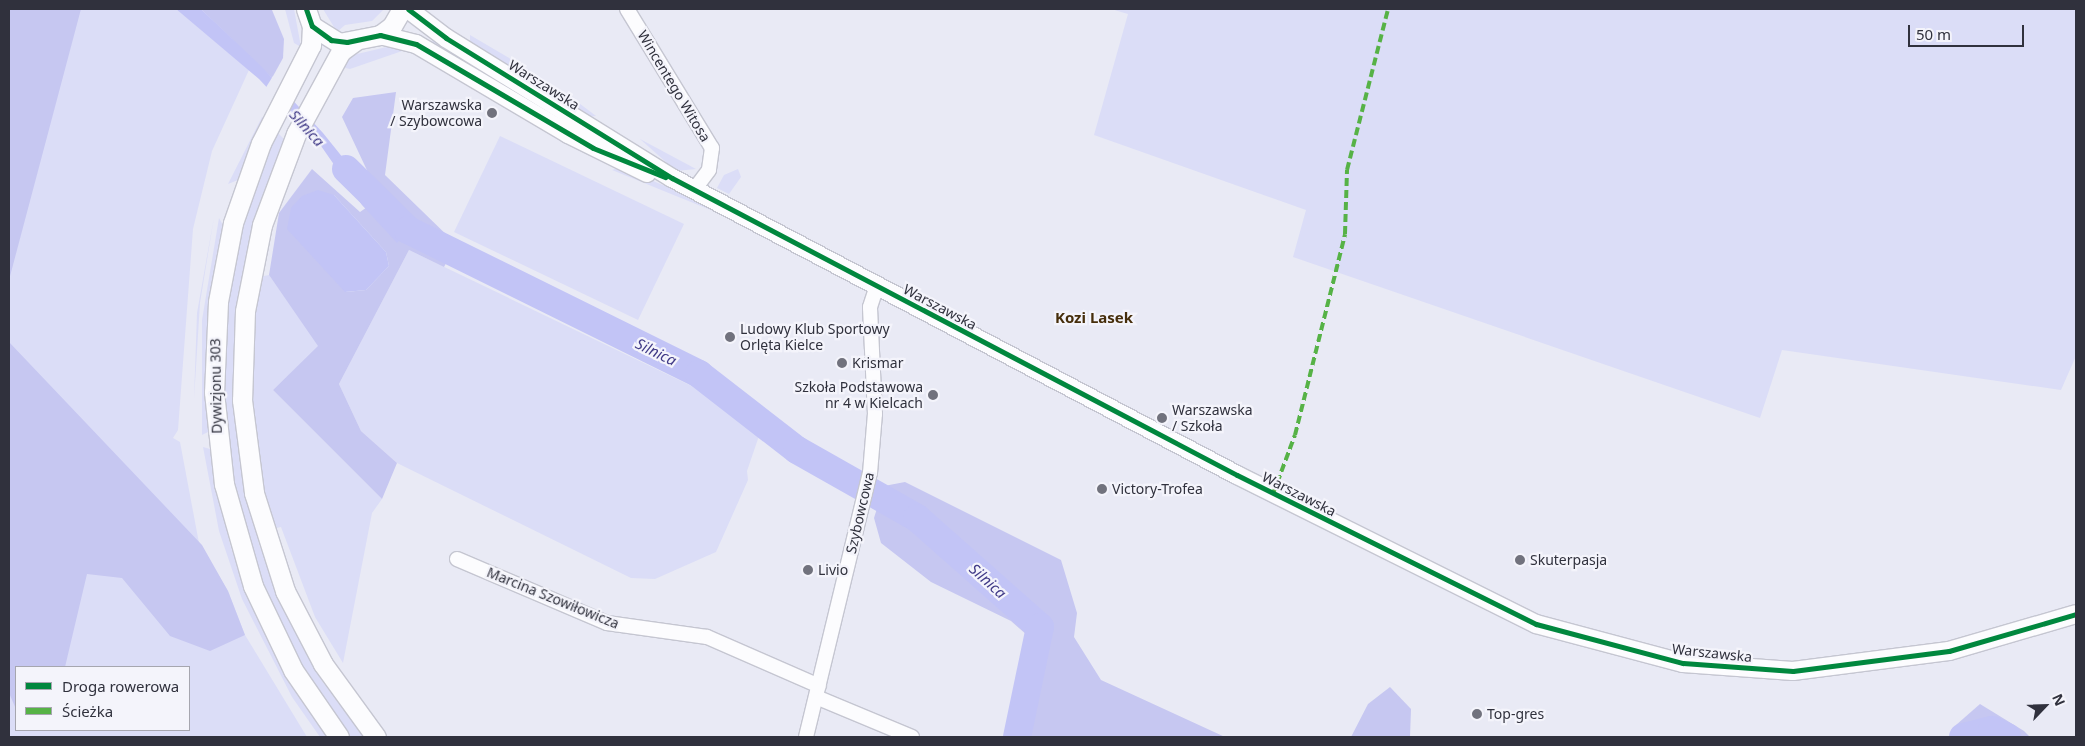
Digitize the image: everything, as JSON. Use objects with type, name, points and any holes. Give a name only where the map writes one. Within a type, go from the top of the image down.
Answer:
[{"type":"main road","points":[[309,17],[331,40],[355,41],[380,35],[392,26],[402,9]]},
{"type":"main road","name":"Dywizjonu 303","points":[[309,17],[310,45],[275,112],[244,189],[222,268],[214,356],[217,439],[230,513],[253,586],[294,670],[340,737]]},
{"type":"main road","name":"Dywizjonu 303","points":[[355,41],[341,50],[296,134],[262,225],[246,301],[242,400],[248,462],[261,522],[296,617],[336,686],[376,737]]},
{"type":"street","name":"Warszawska","points":[[408,9],[446,38],[694,190],[1477,597],[1581,639],[1683,663],[1793,671],[1949,651],[2076,614]]},
{"type":"street","name":"Wincentego Witosa","points":[[627,9],[712,148],[709,170],[694,190]]},
{"type":"street","name":"Warszawska","points":[[380,35],[416,44],[593,148],[648,173],[672,178]]},
{"type":"street","name":"Szybowcowa","points":[[806,737],[870,473],[875,414],[870,307],[877,286]]},
{"type":"street","name":"Marcina Szowiłowicza","points":[[457,559],[608,623],[707,637],[912,737]]},
{"type":"shaded area","points":[[9,9],[176,9],[249,70],[212,151],[193,229],[178,430],[173,438],[180,442],[199,543],[228,591],[245,635],[307,737],[9,737]]},
{"type":"shaded area","points":[[9,9],[81,9],[9,280]]},
{"type":"shaded area","points":[[201,9],[272,10],[284,39],[283,58],[272,78]]},
{"type":"shaded area","points":[[285,9],[294,9],[301,47],[294,43]]},
{"type":"shaded area","points":[[323,9],[384,9],[372,21],[345,25],[337,32]]},
{"type":"shaded area","points":[[1111,9],[2076,9],[2076,356],[2061,390],[1782,350],[1760,418],[1293,257],[1306,210],[1094,135],[1128,14]]},
{"type":"shaded area","points":[[470,35],[531,71],[525,75],[470,42]]},
{"type":"shaded area","points":[[433,40],[571,124],[575,129],[431,45]]},
{"type":"shaded area","points":[[395,45],[405,50],[350,69],[341,67],[353,55]]},
{"type":"shaded area","points":[[537,75],[596,116],[585,117],[535,81]]},
{"type":"shaded area","points":[[396,92],[385,175],[456,244],[444,267],[409,250],[339,384],[361,431],[397,463],[382,499],[273,390],[318,346],[269,275],[279,213],[312,169],[360,212],[380,198],[342,117],[353,98]],"holes":[[[334,195],[386,252],[389,266],[366,290],[346,292]]]},
{"type":"shaded area","points":[[262,117],[264,118],[238,180],[228,184]]},
{"type":"shaded area","points":[[276,131],[285,140],[250,236],[235,326],[233,384],[240,465],[259,544],[283,608],[322,681],[364,737],[350,737],[299,664],[258,575],[234,492],[222,381],[225,315],[240,230]]},
{"type":"shaded area","points":[[500,136],[684,224],[638,320],[454,232]]},
{"type":"shaded area","points":[[640,139],[696,169],[676,171]]},
{"type":"shaded area","points":[[620,167],[684,194],[718,213],[612,170]]},
{"type":"shaded area","points":[[738,169],[741,177],[729,194],[717,188],[724,175]]},
{"type":"shaded area","points":[[214,217],[200,303],[194,399],[197,313]]},
{"type":"shaded area","points":[[219,218],[224,227],[207,323],[208,432],[202,435],[202,320]]},
{"type":"shaded area","points":[[409,250],[704,392],[759,436],[747,471],[748,480],[716,552],[655,579],[631,578],[397,463],[361,431],[339,384]]},
{"type":"shaded area","points":[[269,275],[319,346],[273,390],[382,499],[372,513],[343,663],[315,617],[281,527],[272,529],[262,496],[250,392],[251,334],[259,277]]},
{"type":"shaded area","points":[[9,342],[202,545],[228,591],[245,635],[210,651],[170,636],[122,578],[87,574],[65,666],[15,666],[15,707],[9,693]]},
{"type":"shaded area","points":[[203,447],[210,449],[231,548],[259,621],[292,686],[328,737],[320,737],[292,697],[242,599],[219,531]]},
{"type":"shaded area","points":[[905,482],[1061,560],[1077,613],[1074,637],[1101,680],[1225,737],[1007,737],[1027,649],[1027,635],[1011,621],[931,582],[881,543],[874,518],[884,486]]},
{"type":"shaded area","points":[[1390,687],[1411,709],[1410,737],[1351,737],[1368,704]]},
{"type":"shaded area","points":[[1980,704],[2024,731],[2030,737],[1952,737],[1956,725]]},
{"type":"water","points":[[176,9],[201,9],[262,67],[323,133],[405,235],[397,243],[362,205],[319,143],[259,79]]},
{"type":"water","points":[[318,190],[334,195],[386,252],[389,266],[366,290],[345,292],[287,229],[291,208],[302,196]]},
{"type":"pier","points":[[273,76],[294,99],[287,113],[265,89]]},
{"type":"waterway","name":"Silnica","points":[[346,169],[408,230],[699,374],[797,450],[917,518],[1040,627],[1017,737]]},
{"type":"waterway","name":"Silnica","points":[[1963,737],[1992,730],[2007,737]]},
{"type":"marked path","points":[[1273,494],[1295,435],[1345,234],[1347,170],[1388,9]]},
{"type":"cycle path","points":[[306,9],[312,26],[331,40],[347,42],[380,35],[416,44],[593,148],[665,177]]},
{"type":"cycle path","points":[[408,9],[446,38],[672,178],[1237,475],[1536,624],[1683,663],[1793,671],[1949,651],[2076,614]]},
{"type":"place","name":"Warszawska / Szybowcowa","points":[[492,113]]},
{"type":"place","name":"Ludowy Klub Sportowy Orlęta Kielce","points":[[730,337]]},
{"type":"place","name":"Krismar","points":[[842,363]]},
{"type":"place","name":"Szkoła Podstawowa nr 4 w Kielcach","points":[[933,395]]},
{"type":"place","name":"Warszawska / Szkoła","points":[[1162,418]]},
{"type":"place","name":"Victory-Trofea","points":[[1102,489]]},
{"type":"place","name":"Skuterpasja","points":[[1520,560]]},
{"type":"place","name":"Livio","points":[[808,570]]},
{"type":"place","name":"Top-gres","points":[[1477,714]]},
{"type":"district","name":"Kozi Lasek","points":[[1094,318]]}]
